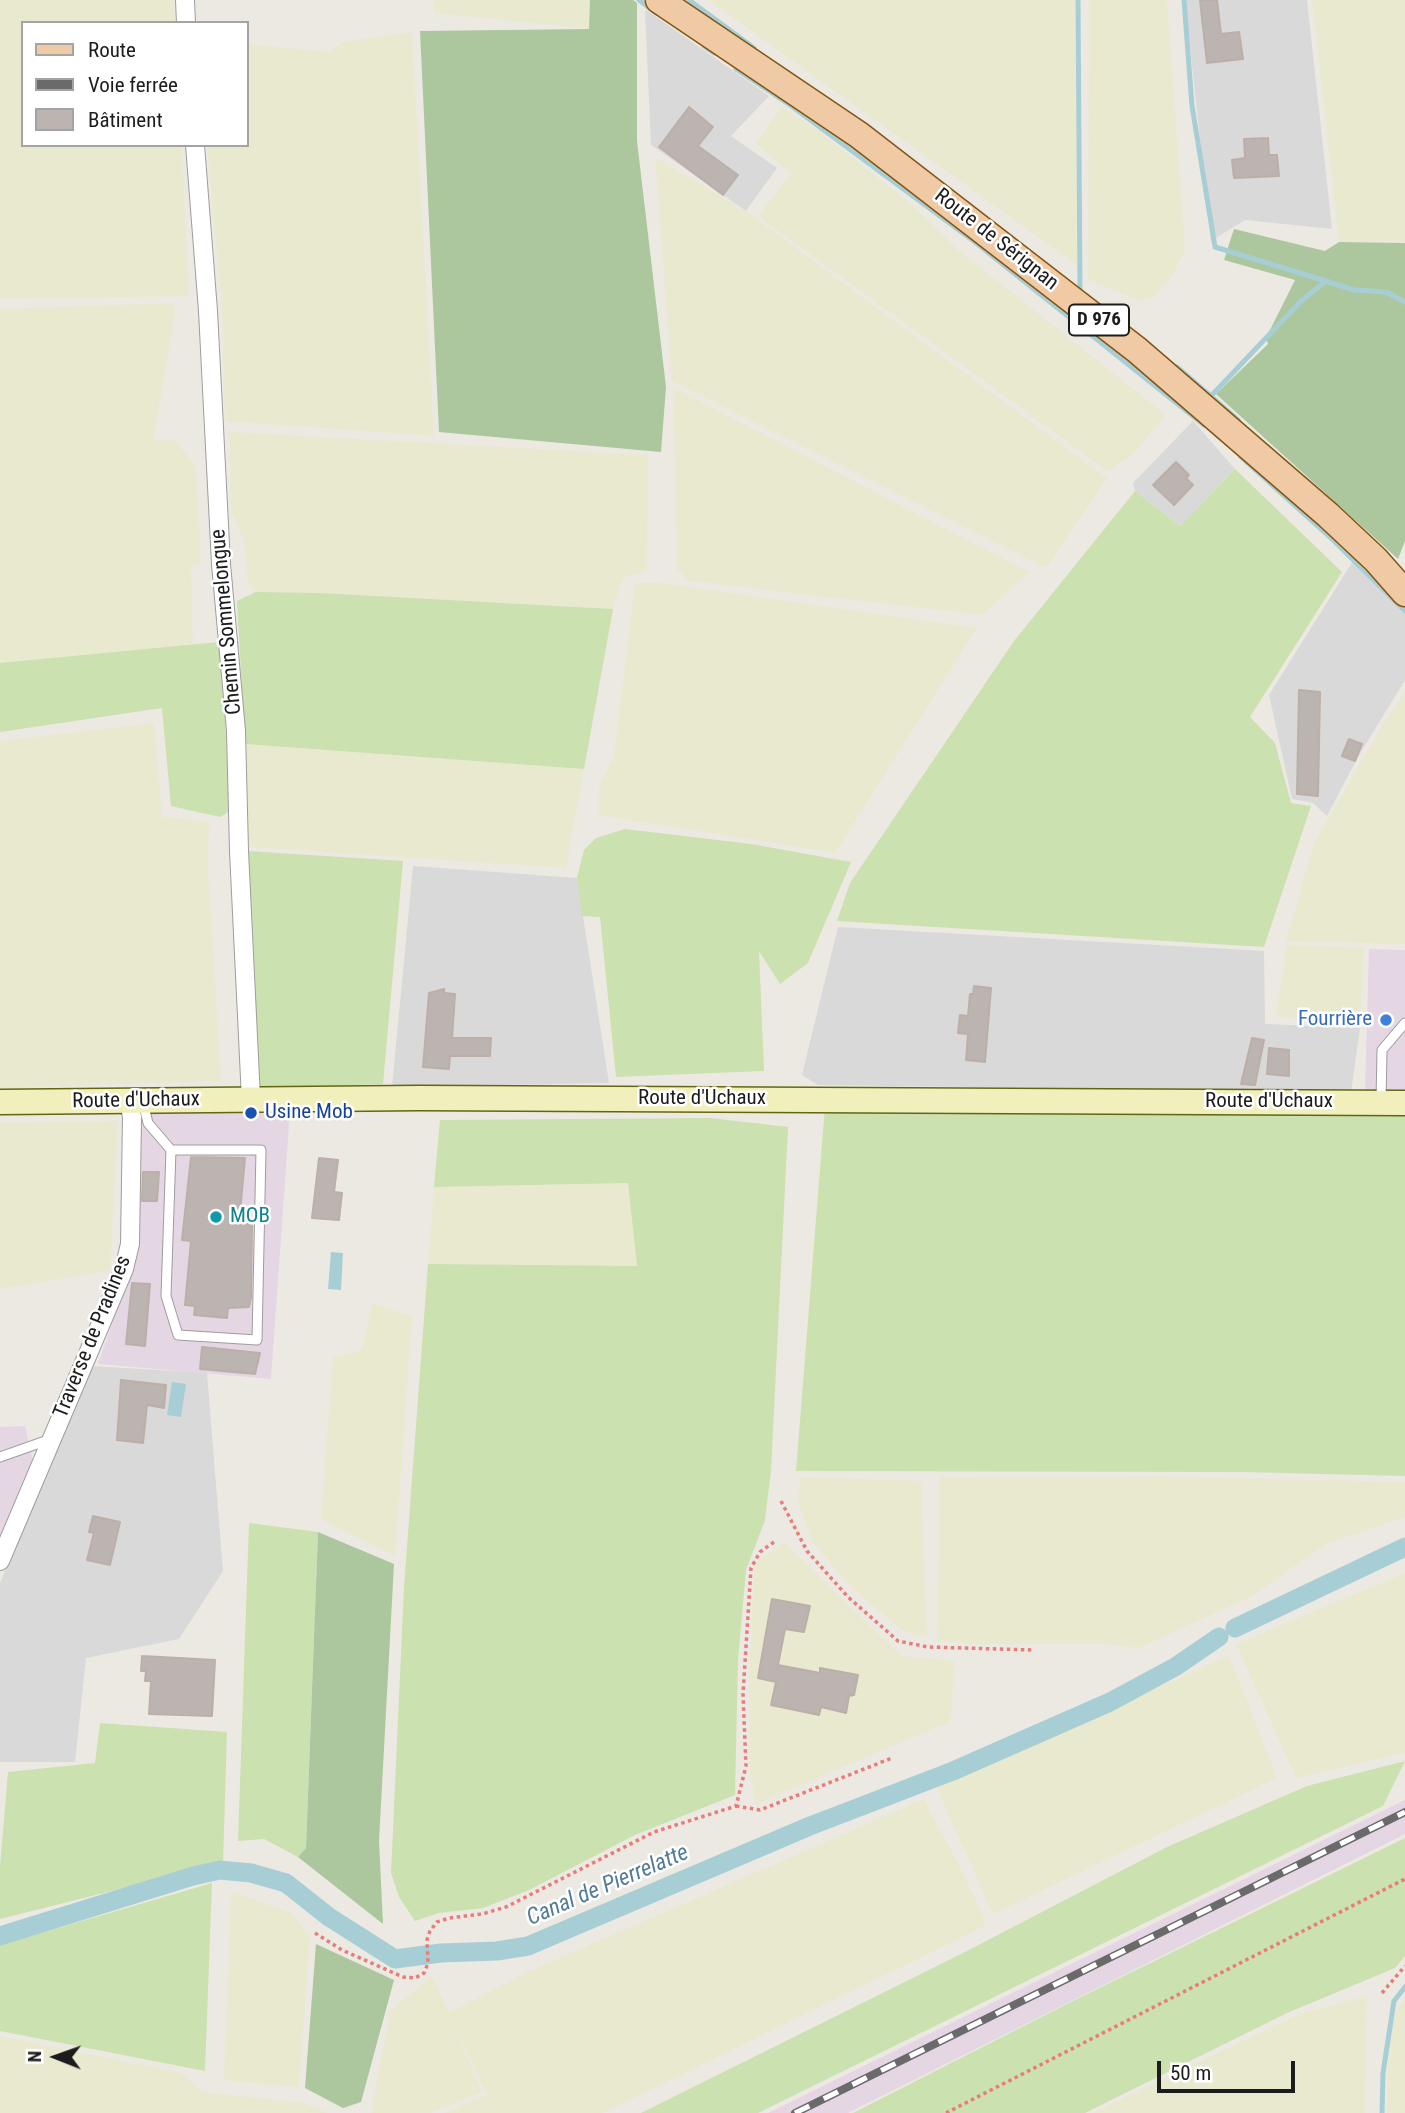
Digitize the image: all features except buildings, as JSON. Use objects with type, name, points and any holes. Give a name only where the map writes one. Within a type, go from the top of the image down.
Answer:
[{"type":"main road","name":"Route de Sérignan","points":[[659,0],[859,135],[1138,350],[1328,515],[1405,593]]},
{"type":"main road","name":"Route d'Uchaux","points":[[0,1102],[804,1099],[1393,1103]]},
{"type":"street","points":[[185,0],[186,21]]},
{"type":"street","name":"Chemin Sommelongue","points":[[195,147],[208,311],[221,564],[236,730],[251,1099]]},
{"type":"street","name":"Traverse de Pradines","points":[[0,1561],[124,1269],[130,1244],[132,1117],[136,1101]]},
{"type":"lane","points":[[1393,1103],[1382,1049],[1405,1023]]},
{"type":"lane","points":[[136,1101],[148,1123],[171,1150],[166,1296],[178,1335],[257,1340],[261,1150],[171,1150]]},
{"type":"lane","points":[[0,1457],[52,1439]]},
{"type":"path","points":[[781,1501],[807,1551],[848,1597],[898,1641],[928,1647],[1033,1650]]},
{"type":"path","points":[[736,1806],[746,1766],[743,1695],[751,1568],[760,1552],[774,1542]]},
{"type":"path","points":[[315,1933],[342,1950],[402,1978],[415,1978],[424,1973],[429,1963],[427,1940],[436,1922],[506,1907],[654,1832],[736,1806],[760,1810],[892,1758]]},
{"type":"path","points":[[946,2113],[1405,1880]]},
{"type":"path","points":[[1382,1993],[1405,1966]]},
{"type":"shaded area","points":[[1185,0],[1307,0],[1332,229],[1245,220],[1211,241]]},
{"type":"shaded area","points":[[645,9],[769,96],[731,136],[777,168],[746,211],[651,145]]},
{"type":"shaded area","points":[[1193,421],[1235,469],[1180,526],[1135,491],[1133,483]]},
{"type":"shaded area","points":[[1353,561],[1405,613],[1405,680],[1358,757],[1327,816],[1313,803],[1292,799],[1269,695]]},
{"type":"shaded area","points":[[413,866],[577,878],[609,1083],[392,1087]]},
{"type":"shaded area","points":[[838,927],[1264,951],[1265,1024],[1360,1028],[1351,1092],[818,1085],[802,1075]]},
{"type":"shaded area","name":"Fourrière","points":[[1369,949],[1405,950],[1405,1092],[1365,1091]]},
{"type":"shaded area","points":[[139,1109],[290,1110],[271,1379],[98,1364],[135,1258]]},
{"type":"shaded area","points":[[92,1366],[207,1373],[223,1571],[179,1639],[86,1658],[75,1762],[0,1762],[0,1583]]},
{"type":"shaded area","points":[[25,1426],[34,1466],[0,1545],[0,1427]]},
{"type":"shaded area","points":[[1405,1800],[1405,1834],[848,2113],[768,2113]]},
{"type":"green space","points":[[0,0],[173,0],[175,21],[21,21],[21,147],[182,147],[189,296],[0,299]]},
{"type":"green space","points":[[434,0],[590,0],[590,29],[434,13]]},
{"type":"green space","points":[[590,0],[633,0],[637,3],[637,141],[666,387],[661,452],[439,432],[420,31],[589,29]]},
{"type":"green space","points":[[709,0],[1075,0],[1077,265],[776,49]]},
{"type":"green space","points":[[1089,0],[1167,0],[1185,249],[1174,273],[1154,297],[1139,301],[1088,279]]},
{"type":"green space","points":[[1312,0],[1405,0],[1405,241],[1339,242]]},
{"type":"green space","points":[[412,32],[434,436],[225,421],[222,310],[207,147],[248,147],[248,44],[329,52],[343,42]]},
{"type":"green space","points":[[781,107],[822,133],[917,209],[957,249],[1166,415],[1132,455],[1107,471],[758,216],[791,173],[756,144]]},
{"type":"green space","points":[[655,157],[746,211],[1107,478],[1046,568],[672,381]]},
{"type":"green space","points":[[1234,229],[1325,251],[1339,242],[1405,243],[1405,541],[1398,559],[1216,394],[1268,344],[1266,338],[1295,280],[1224,260]]},
{"type":"green space","points":[[174,303],[175,315],[153,440],[174,440],[196,466],[201,564],[191,565],[193,646],[0,663],[0,309]]},
{"type":"green space","points":[[673,387],[1029,572],[983,615],[689,581],[677,569]]},
{"type":"green space","points":[[229,432],[648,455],[647,570],[623,578],[613,609],[256,592],[248,584],[245,542],[231,511]]},
{"type":"green space","points":[[1235,469],[1342,572],[1250,717],[1275,743],[1291,803],[1311,806],[1264,947],[837,921],[850,883],[1014,641],[1135,491],[1180,526]]},
{"type":"green space","points":[[635,583],[662,583],[977,628],[835,853],[599,815],[599,788],[614,755]]},
{"type":"green space","points":[[256,592],[613,609],[584,769],[245,744],[237,601]]},
{"type":"green space","points":[[219,642],[232,810],[220,817],[171,806],[162,708],[0,732],[0,663]]},
{"type":"green space","points":[[1405,692],[1405,944],[1286,941],[1314,843],[1380,729]]},
{"type":"green space","points":[[154,723],[162,817],[209,822],[208,866],[221,1081],[0,1088],[0,741]]},
{"type":"green space","points":[[245,744],[584,769],[566,868],[246,847]]},
{"type":"green space","points":[[625,829],[751,844],[851,862],[808,963],[780,984],[759,951],[764,1071],[616,1077],[600,917],[582,916],[577,878],[584,850],[596,838]]},
{"type":"green space","points":[[248,851],[403,861],[383,1084],[260,1089]]},
{"type":"green space","points":[[1287,945],[1363,948],[1360,1025],[1276,1016]]},
{"type":"green space","points":[[825,1106],[1231,1110],[1405,1116],[1405,1476],[1241,1472],[796,1471]]},
{"type":"green space","points":[[710,1118],[788,1127],[771,1471],[765,1520],[746,1570],[738,1660],[735,1795],[635,1835],[529,1890],[483,1908],[439,1913],[415,1921],[399,1897],[391,1873],[404,1587],[428,1264],[637,1266],[628,1183],[434,1187],[440,1120]]},
{"type":"green space","points":[[118,1121],[110,1271],[0,1289],[0,1123]]},
{"type":"green space","points":[[628,1183],[637,1267],[428,1264],[434,1187]]},
{"type":"green space","points":[[372,1303],[412,1316],[395,1556],[321,1519],[333,1358],[362,1350]]},
{"type":"green space","points":[[1163,1476],[1405,1482],[1405,1517],[1326,1544],[1252,1596],[1139,1648],[1107,1644],[986,1644],[937,1641],[940,1477]]},
{"type":"green space","points":[[800,1477],[921,1481],[927,1635],[916,1636],[902,1630],[850,1586],[813,1543],[798,1503]]},
{"type":"green space","points":[[249,1523],[318,1532],[306,1848],[298,1857],[264,1839],[238,1841]]},
{"type":"green space","points":[[318,1532],[394,1564],[379,1841],[383,1924],[298,1857],[306,1848]]},
{"type":"green space","points":[[784,1542],[901,1656],[954,1661],[951,1721],[756,1804],[749,1769],[749,1679],[754,1565]]},
{"type":"green space","points":[[1405,1573],[1405,1753],[1296,1778],[1236,1644]]},
{"type":"green space","points":[[1229,1655],[1277,1778],[993,1914],[937,1788]]},
{"type":"green space","points":[[100,1723],[227,1732],[223,1863],[0,1919],[0,1866],[8,1772],[95,1763]]},
{"type":"green space","points":[[1405,1761],[1383,1806],[758,2113],[641,2113],[967,1951],[1167,1847],[1307,1786]]},
{"type":"green space","points":[[924,1799],[964,1875],[985,1926],[603,2113],[445,2113],[487,2095],[454,2026],[482,2092],[430,2113],[371,2113],[390,2011],[432,1976],[449,2013],[525,1973]]},
{"type":"green space","points":[[1405,1838],[1405,1956],[1395,1968],[1287,2013],[1085,2113],[853,2113],[1071,2002]]},
{"type":"green space","points":[[212,1883],[205,2071],[0,2031],[0,1945]]},
{"type":"green space","points":[[231,1891],[293,1914],[310,1936],[299,2087],[224,2080]]},
{"type":"green space","points":[[316,1944],[394,1980],[361,2102],[343,2108],[305,2088]]},
{"type":"green space","points":[[1367,1996],[1365,2113],[1093,2113],[1299,2014]]},
{"type":"green space","points":[[1405,1998],[1405,2113],[1387,2113],[1388,2060],[1395,2012]]},
{"type":"green space","points":[[0,2036],[181,2073],[203,2092],[304,2103],[328,2113],[0,2113]]},
{"type":"water","points":[[331,1252],[343,1253],[341,1290],[328,1289]]},
{"type":"water","points":[[172,1382],[186,1384],[181,1417],[167,1415]]},
{"type":"waterway","points":[[639,0],[656,13]]},
{"type":"waterway","points":[[689,0],[754,48]]},
{"type":"waterway","points":[[1078,0],[1080,291]]},
{"type":"waterway","points":[[1184,0],[1192,106],[1215,247],[1326,281]]},
{"type":"waterway","points":[[704,46],[714,53]]},
{"type":"waterway","points":[[736,69],[790,105],[975,242],[1204,425]]},
{"type":"waterway","points":[[1211,396],[1301,301],[1326,281],[1354,290],[1386,292],[1405,302]]},
{"type":"waterway","points":[[1177,367],[1238,420]]},
{"type":"waterway","points":[[1241,457],[1333,540],[1405,611]]},
{"type":"waterway","name":"Canal de Pierrelatte","points":[[1235,1628],[1405,1547]]},
{"type":"waterway","name":"Canal de Pierrelatte","points":[[0,1936],[220,1870],[251,1873],[286,1883],[329,1917],[395,1959],[528,1946],[810,1826],[953,1771],[1110,1702],[1175,1667],[1219,1637]]},
{"type":"waterway","points":[[1382,2113],[1383,2073],[1394,2001],[1405,1987]]},
{"type":"railway","points":[[795,2113],[1405,1812]]},
{"type":"place","name":"Fourrière","points":[[1386,1020]]},
{"type":"place","name":"Usine Mob","points":[[251,1113]]},
{"type":"place","name":"MOB","points":[[216,1217]]}]
